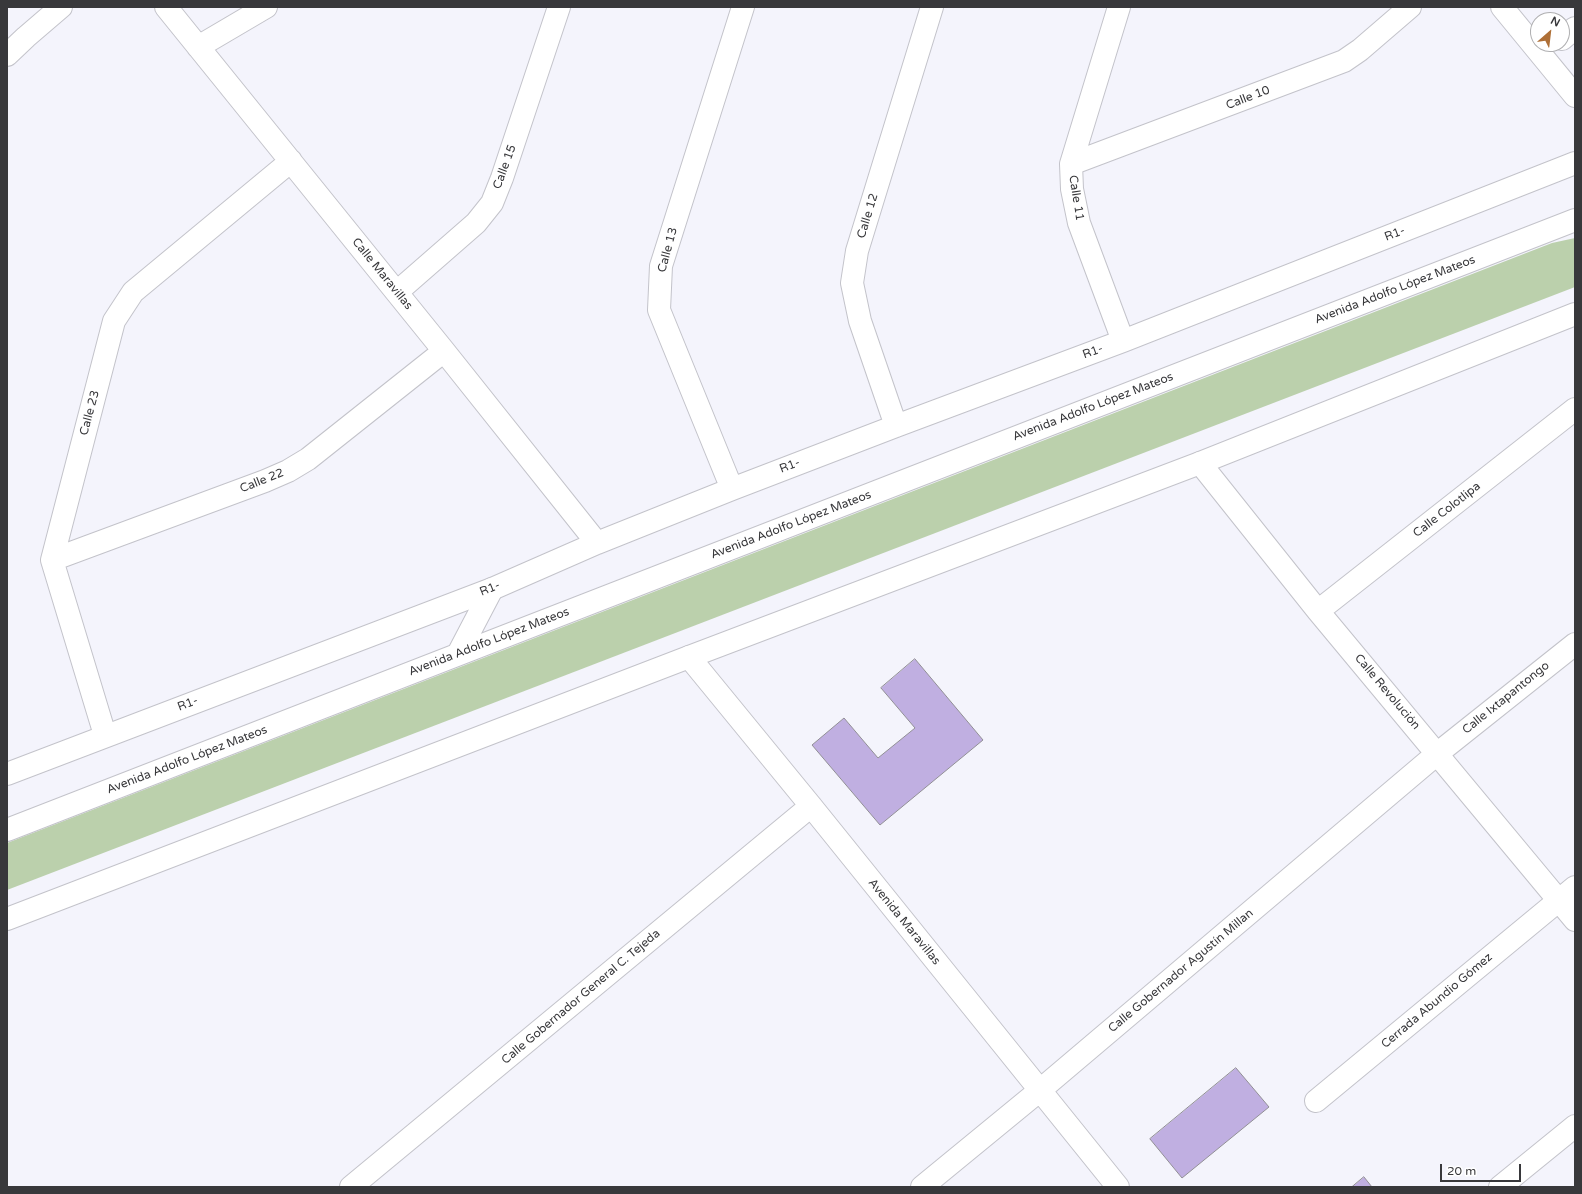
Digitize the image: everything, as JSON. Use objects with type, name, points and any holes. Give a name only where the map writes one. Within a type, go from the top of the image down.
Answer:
[{"type":"street","points":[[7,55],[26,36],[61,7]]},
{"type":"street","name":"Calle Maravillas","points":[[166,7],[397,292],[597,544]]},
{"type":"street","points":[[198,47],[266,7]]},
{"type":"street","name":"Calle 15","points":[[397,292],[476,224],[492,202],[502,178],[559,7]]},
{"type":"street","name":"Calle 13","points":[[732,489],[659,310],[661,266],[743,7]]},
{"type":"street","name":"Calle 12","points":[[896,426],[860,321],[852,283],[857,251],[932,7]]},
{"type":"street","name":"Calle 11","points":[[1119,7],[1072,164],[1072,189],[1079,222],[1123,340]]},
{"type":"street","name":"Calle 10","points":[[1072,164],[1344,61],[1360,50],[1410,7]]},
{"type":"street","points":[[1502,7],[1530,33]]},
{"type":"street","points":[[1550,52],[1575,96]]},
{"type":"street","name":"Calle 23","points":[[52,560],[114,321],[133,292],[290,161]]},
{"type":"street","name":"R1-","points":[[7,774],[105,735],[492,589],[732,489],[1123,340],[1575,163]]},
{"type":"street","name":"Avenida Adolfo López Mateos","points":[[7,830],[1575,220]]},
{"type":"street","points":[[7,919],[689,657],[1200,463],[1575,314]]},
{"type":"street","name":"Calle 22","points":[[52,560],[265,481],[288,471],[308,459],[444,351]]},
{"type":"street","name":"Calle Colotlipa","points":[[1318,610],[1575,409]]},
{"type":"street","name":"Calle Revolución","points":[[1200,463],[1318,610],[1575,920]]},
{"type":"street","points":[[52,560],[105,735]]},
{"type":"street","points":[[458,654],[492,589]]},
{"type":"street","name":"Calle Ixtapantongo","points":[[1438,753],[1575,644]]},
{"type":"street","name":"Avenida Maravillas","points":[[689,657],[1118,1187]]},
{"type":"street","name":"Calle Gobernador Agustín Millan","points":[[922,1187],[1039,1091],[1438,753]]},
{"type":"street","name":"Calle Gobernador General C. Tejeda","points":[[351,1187],[811,806]]},
{"type":"street","name":"Cerrada Abundio Gómez","points":[[1316,1101],[1575,886]]},
{"type":"street","points":[[1500,1187],[1575,1126]]},
{"type":"green space","points":[[1575,238],[1575,287],[7,890],[7,843],[1552,243]]},
{"type":"building","points":[[915,659],[983,740],[880,825],[812,745],[844,718],[878,758],[915,728],[881,688]]},
{"type":"building","points":[[1236,1068],[1269,1107],[1182,1178],[1150,1139]]},
{"type":"building","points":[[1364,1177],[1372,1187],[1352,1187]]}]
